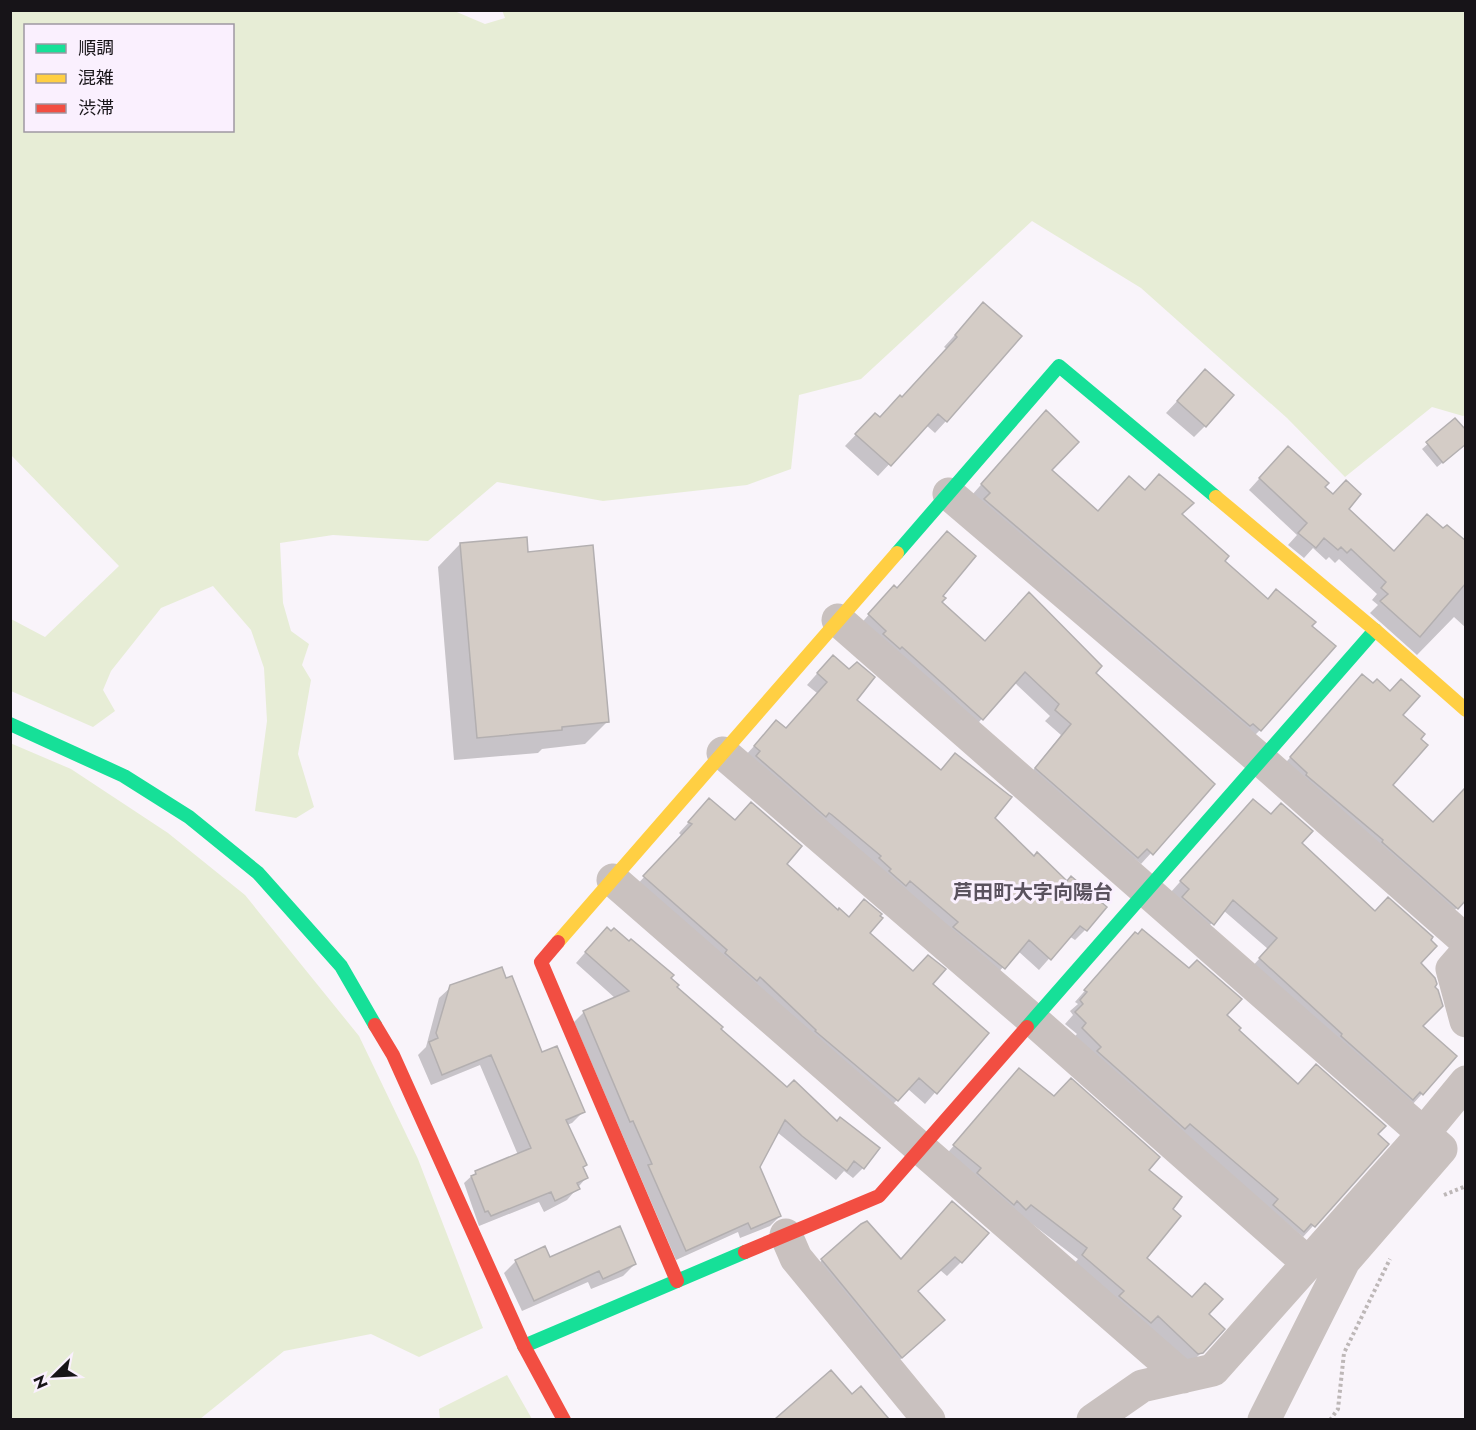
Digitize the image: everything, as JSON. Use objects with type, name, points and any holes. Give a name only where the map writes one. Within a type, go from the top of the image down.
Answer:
[{"type":"street","points":[[677,1281],[541,962],[1059,366],[1375,630],[1466,710]]},
{"type":"street","points":[[949,494],[1261,760],[1466,941]]},
{"type":"street","points":[[838,620],[1441,1149],[1344,1261],[1264,1419]]},
{"type":"street","points":[[524,1346],[879,1196],[1375,630]]},
{"type":"street","points":[[10,724],[124,776],[189,817],[258,873],[341,966],[393,1055],[524,1346],[564,1419]]},
{"type":"street","points":[[723,753],[1033,1020],[1308,1263]]},
{"type":"street","points":[[613,880],[1183,1377]]},
{"type":"street","points":[[1466,953],[1452,969],[1466,1021]]},
{"type":"street","points":[[1093,1419],[1142,1386],[1213,1370],[1423,1134],[1466,1082]]},
{"type":"street","points":[[786,1235],[796,1258],[929,1419]]},
{"type":"path","points":[[1436,1199],[1466,1186]]},
{"type":"path","points":[[1330,1419],[1338,1409],[1344,1353],[1395,1249]]},
{"type":"green space","points":[[452,10],[485,24],[505,18],[502,10],[1465,11],[1465,415],[1432,407],[1345,477],[1287,418],[1141,288],[1032,221],[861,379],[799,395],[791,469],[747,485],[603,501],[497,482],[428,541],[333,535],[280,543],[283,603],[291,631],[309,644],[302,665],[311,680],[298,754],[314,807],[296,818],[255,811],[267,721],[264,668],[251,630],[213,586],[161,608],[111,671],[103,690],[115,711],[93,727],[11,691],[11,619],[45,637],[119,566],[11,455],[11,11]]},
{"type":"green space","points":[[10,743],[71,769],[168,833],[245,895],[359,1036],[418,1159],[483,1328],[419,1357],[371,1334],[284,1351],[200,1419],[11,1419]]},
{"type":"green space","points":[[507,1375],[532,1419],[440,1419],[439,1409]]},
{"type":"building","points":[[983,302],[1022,336],[947,422],[938,414],[891,466],[855,434],[875,413],[880,417],[900,395],[902,397],[957,337],[955,335]]},
{"type":"building","points":[[1205,369],[1234,395],[1206,427],[1177,401]]},
{"type":"building","points":[[1046,410],[1079,442],[1052,470],[1098,511],[1129,476],[1145,490],[1159,474],[1194,503],[1182,514],[1229,556],[1225,561],[1268,599],[1276,589],[1316,622],[1312,626],[1336,646],[1261,731],[1253,724],[1250,726],[984,499],[990,493],[981,484]]},
{"type":"building","points":[[1455,418],[1466,430],[1466,444],[1443,463],[1426,442]]},
{"type":"building","points":[[1288,446],[1329,483],[1325,487],[1333,494],[1346,480],[1361,494],[1349,509],[1394,551],[1427,514],[1443,528],[1447,525],[1466,541],[1466,583],[1420,637],[1380,601],[1388,594],[1381,588],[1386,582],[1351,549],[1347,553],[1341,547],[1338,550],[1324,538],[1316,548],[1298,533],[1307,523],[1259,478]]},
{"type":"building","points":[[947,531],[976,556],[943,596],[946,598],[942,602],[985,641],[1029,592],[1102,666],[1096,673],[1215,784],[1153,855],[1147,849],[1138,858],[1035,768],[1071,724],[1055,710],[1059,704],[1025,672],[983,720],[902,647],[900,649],[883,634],[886,631],[868,614],[894,585],[897,588]]},
{"type":"building","points":[[527,537],[528,552],[593,545],[609,722],[562,727],[562,730],[477,738],[460,543]]},
{"type":"building","points":[[833,655],[849,669],[857,662],[875,677],[857,700],[941,770],[955,753],[1012,797],[995,818],[1034,856],[1037,852],[1067,881],[1071,876],[1107,907],[1087,931],[1080,926],[1051,960],[1029,940],[1005,969],[953,927],[958,922],[910,881],[906,886],[889,871],[891,869],[879,858],[881,856],[832,815],[829,813],[826,817],[756,756],[760,751],[754,746],[776,720],[786,728],[827,682],[817,673]]},
{"type":"building","points":[[1362,674],[1373,683],[1377,679],[1390,691],[1401,679],[1420,696],[1403,715],[1425,734],[1421,739],[1428,745],[1393,785],[1433,822],[1466,787],[1466,900],[1458,909],[1382,842],[1383,840],[1306,775],[1307,773],[1290,757]]},
{"type":"building","points":[[709,798],[735,820],[751,802],[802,846],[787,864],[838,910],[839,908],[849,917],[864,899],[882,914],[880,916],[883,918],[870,933],[913,971],[928,955],[946,969],[933,984],[989,1033],[937,1094],[919,1078],[898,1101],[815,1031],[760,977],[757,981],[725,953],[727,950],[643,876],[692,824],[688,822]]},
{"type":"building","points":[[1253,799],[1271,814],[1281,803],[1313,831],[1302,843],[1375,911],[1388,897],[1433,937],[1431,940],[1437,946],[1421,963],[1435,978],[1437,984],[1435,987],[1443,1006],[1423,1026],[1457,1056],[1423,1095],[1420,1092],[1413,1100],[1259,958],[1277,938],[1233,900],[1214,925],[1182,897],[1189,889],[1180,881]]},
{"type":"building","points":[[607,927],[611,931],[614,928],[629,941],[631,939],[674,975],[671,978],[679,985],[677,987],[787,1087],[794,1080],[837,1121],[840,1117],[880,1148],[864,1169],[854,1161],[847,1171],[785,1120],[760,1167],[781,1216],[751,1229],[748,1223],[686,1251],[648,1165],[652,1164],[633,1121],[630,1122],[583,1011],[629,991],[585,952]]},
{"type":"building","points":[[1142,929],[1189,968],[1197,960],[1242,999],[1227,1015],[1241,1028],[1239,1030],[1298,1084],[1316,1064],[1386,1126],[1378,1134],[1389,1144],[1315,1227],[1311,1224],[1304,1232],[1273,1205],[1278,1199],[1190,1124],[1185,1129],[1097,1051],[1101,1047],[1082,1028],[1086,1023],[1075,1012],[1083,1004],[1080,1000],[1087,992],[1084,990],[1135,932],[1138,934]]},
{"type":"building","points":[[502,967],[506,978],[512,976],[542,1052],[557,1046],[585,1112],[566,1120],[587,1165],[583,1167],[588,1178],[577,1183],[580,1189],[555,1201],[551,1192],[491,1216],[488,1211],[485,1212],[471,1176],[476,1174],[475,1171],[531,1148],[491,1055],[442,1075],[429,1042],[438,1038],[436,1033],[450,985]]},
{"type":"building","points":[[1019,1068],[1054,1096],[1071,1078],[1160,1157],[1149,1170],[1182,1197],[1173,1209],[1181,1216],[1147,1258],[1192,1297],[1205,1283],[1223,1299],[1209,1314],[1225,1329],[1203,1353],[1198,1354],[1158,1316],[1151,1323],[1119,1296],[1124,1291],[1082,1255],[1087,1248],[1031,1205],[1026,1210],[1017,1201],[1014,1205],[977,1173],[981,1168],[953,1145]]},
{"type":"building","points":[[952,1201],[989,1233],[962,1263],[955,1257],[918,1291],[945,1320],[902,1358],[821,1259],[867,1221],[901,1259]]},
{"type":"building","points":[[620,1226],[636,1264],[603,1279],[599,1271],[534,1301],[515,1260],[545,1246],[550,1257]]},
{"type":"building","points":[[831,1370],[852,1394],[861,1386],[889,1419],[775,1419]]},
{"type":"traffic: fast","points":[[897,553],[1059,366],[1216,497]]},
{"type":"traffic: fast","points":[[1027,1027],[1375,630]]},
{"type":"traffic: fast","points":[[10,724],[124,776],[189,817],[258,873],[341,966],[375,1025]]},
{"type":"traffic: fast","points":[[524,1346],[745,1252]]},
{"type":"traffic: slow","points":[[1216,497],[1375,630],[1466,710]]},
{"type":"traffic: slow","points":[[558,942],[897,553]]},
{"type":"traffic: jam","points":[[558,942],[541,962],[677,1281]]},
{"type":"traffic: jam","points":[[375,1025],[393,1055],[524,1346],[564,1420]]},
{"type":"traffic: jam","points":[[745,1252],[879,1196],[1027,1027]]},
{"type":"district","name":"芦田町大字向陽台","points":[[1033,892]]}]
